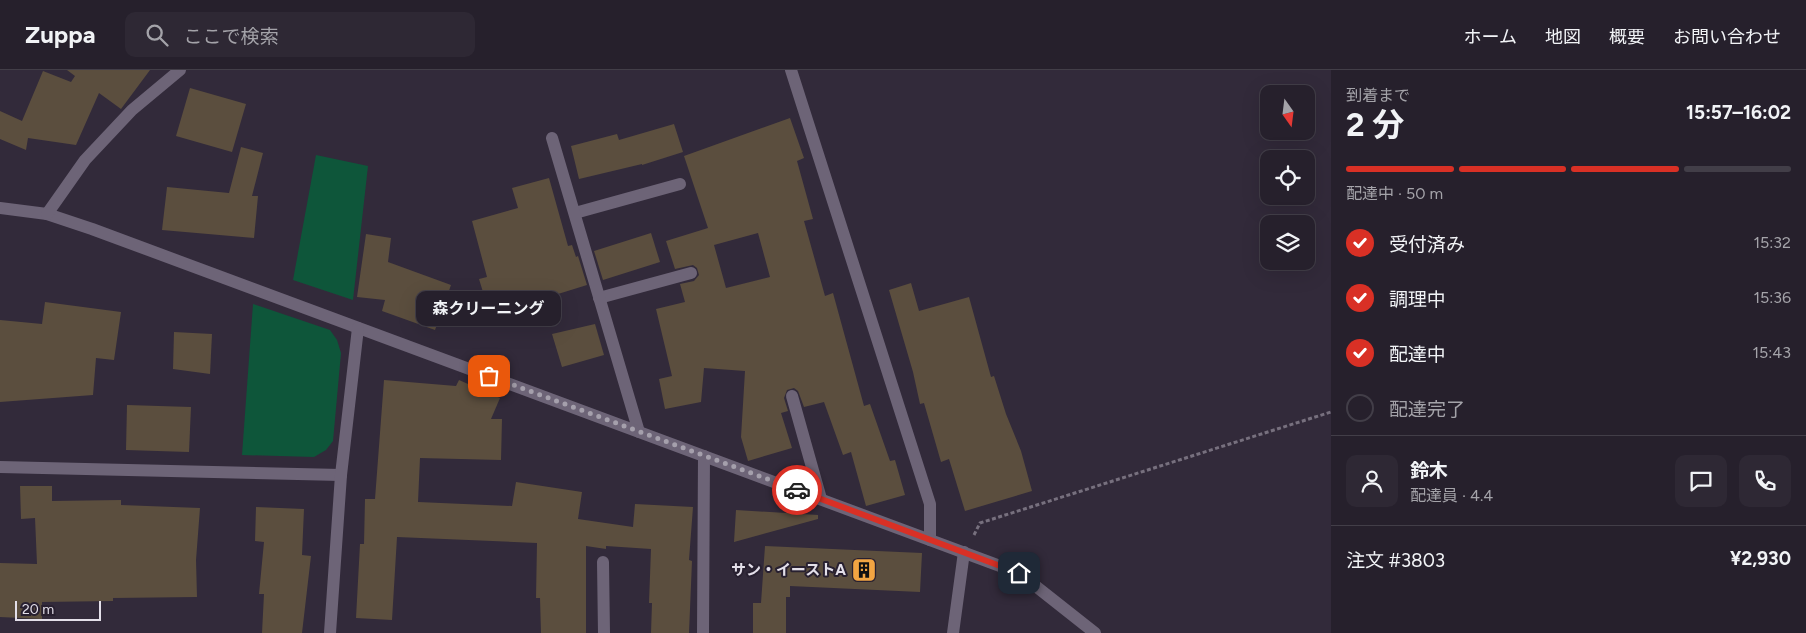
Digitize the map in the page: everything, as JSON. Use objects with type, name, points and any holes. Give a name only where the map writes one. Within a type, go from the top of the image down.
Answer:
[{"type":"street","points":[[47,214],[85,160],[132,110],[180,70]]},
{"type":"street","points":[[791,70],[930,504],[930,540]]},
{"type":"street","points":[[552,138],[639,432]]},
{"type":"street","points":[[575,213],[680,184]]},
{"type":"street","points":[[1,207],[47,214],[92,229],[1019,573],[1095,633]]},
{"type":"street","points":[[599,298],[691,273]]},
{"type":"street","points":[[330,633],[341,475],[358,328]]},
{"type":"street","points":[[792,396],[821,499]]},
{"type":"street","points":[[703,633],[704,456]]},
{"type":"street","points":[[0,467],[341,475]]},
{"type":"street","points":[[953,633],[964,552]]},
{"type":"street","points":[[603,562],[604,633]]},
{"type":"path","points":[[964,552],[980,522],[1331,412]]},
{"type":"green space","points":[[316,155],[368,166],[353,300],[293,280]]},
{"type":"green space","points":[[253,304],[330,330],[337,340],[341,353],[333,441],[326,450],[314,457],[242,455]]},
{"type":"building","points":[[67,70],[150,70],[121,109],[99,93],[76,145],[28,138],[26,150],[0,139],[0,111],[22,121],[43,71],[71,82],[75,76]]},
{"type":"building","points":[[190,88],[246,104],[232,152],[176,136]]},
{"type":"building","points":[[790,118],[804,158],[797,161],[813,219],[804,221],[825,296],[833,293],[864,406],[870,404],[890,461],[895,460],[905,495],[866,506],[851,452],[843,455],[824,402],[804,407],[798,391],[794,388],[787,390],[784,398],[788,411],[781,413],[792,448],[748,461],[741,437],[745,371],[704,368],[701,402],[665,409],[659,379],[672,376],[656,309],[685,302],[680,284],[694,281],[699,275],[697,268],[693,265],[675,269],[666,241],[708,228],[684,156]],"holes":[[[758,233],[770,277],[726,288],[714,245]]]},
{"type":"building","points":[[674,124],[683,152],[642,165],[579,179],[571,146],[617,134],[619,140]]},
{"type":"building","points":[[241,147],[263,153],[252,196],[258,196],[254,238],[162,230],[167,187],[229,193]]},
{"type":"building","points":[[549,178],[568,246],[572,245],[576,257],[578,256],[587,285],[490,315],[479,279],[487,277],[472,221],[518,208],[512,188]]},
{"type":"building","points":[[651,233],[660,262],[603,280],[594,251]]},
{"type":"building","points":[[366,234],[391,238],[388,262],[451,285],[435,330],[382,311],[385,300],[357,297]]},
{"type":"building","points":[[911,283],[919,311],[969,297],[991,377],[994,376],[1006,414],[1021,451],[1032,491],[965,511],[949,459],[941,462],[924,403],[920,404],[913,372],[889,290]]},
{"type":"building","points":[[45,302],[121,312],[114,360],[96,358],[93,395],[0,402],[0,320],[42,324]]},
{"type":"building","points":[[595,324],[604,355],[562,367],[552,334]]},
{"type":"building","points":[[174,332],[212,334],[210,374],[173,369]]},
{"type":"building","points":[[384,380],[456,386],[459,380],[500,398],[491,419],[502,419],[501,460],[420,458],[418,502],[512,506],[516,482],[582,492],[578,519],[633,527],[635,504],[693,507],[689,560],[692,561],[689,633],[651,633],[652,603],[649,603],[651,549],[606,546],[606,549],[586,546],[586,633],[541,633],[540,598],[536,598],[537,543],[397,537],[392,620],[356,618],[360,544],[364,544],[365,499],[375,499]]},
{"type":"building","points":[[127,405],[191,407],[189,452],[126,450]]},
{"type":"building","points":[[20,486],[52,486],[52,501],[121,500],[121,505],[200,508],[196,560],[197,597],[113,598],[113,601],[42,602],[42,619],[0,617],[0,563],[37,564],[35,518],[21,519]]},
{"type":"building","points":[[256,507],[304,509],[302,555],[311,556],[302,633],[262,633],[264,594],[259,594],[264,542],[255,541]]},
{"type":"building","points":[[736,510],[818,515],[818,519],[734,542]]},
{"type":"building","points":[[765,546],[922,553],[920,592],[790,586],[790,597],[786,597],[786,633],[753,633],[753,603],[761,603]]},
{"type":"way so far","points":[[489,376],[797,490]]},
{"type":"place","name":"森クリーニング","points":[[489,376]]},
{"type":"place","name":"サン・イーストA","points":[[864,570]]},
{"type":"route","points":[[797,490],[1019,573]]}]
